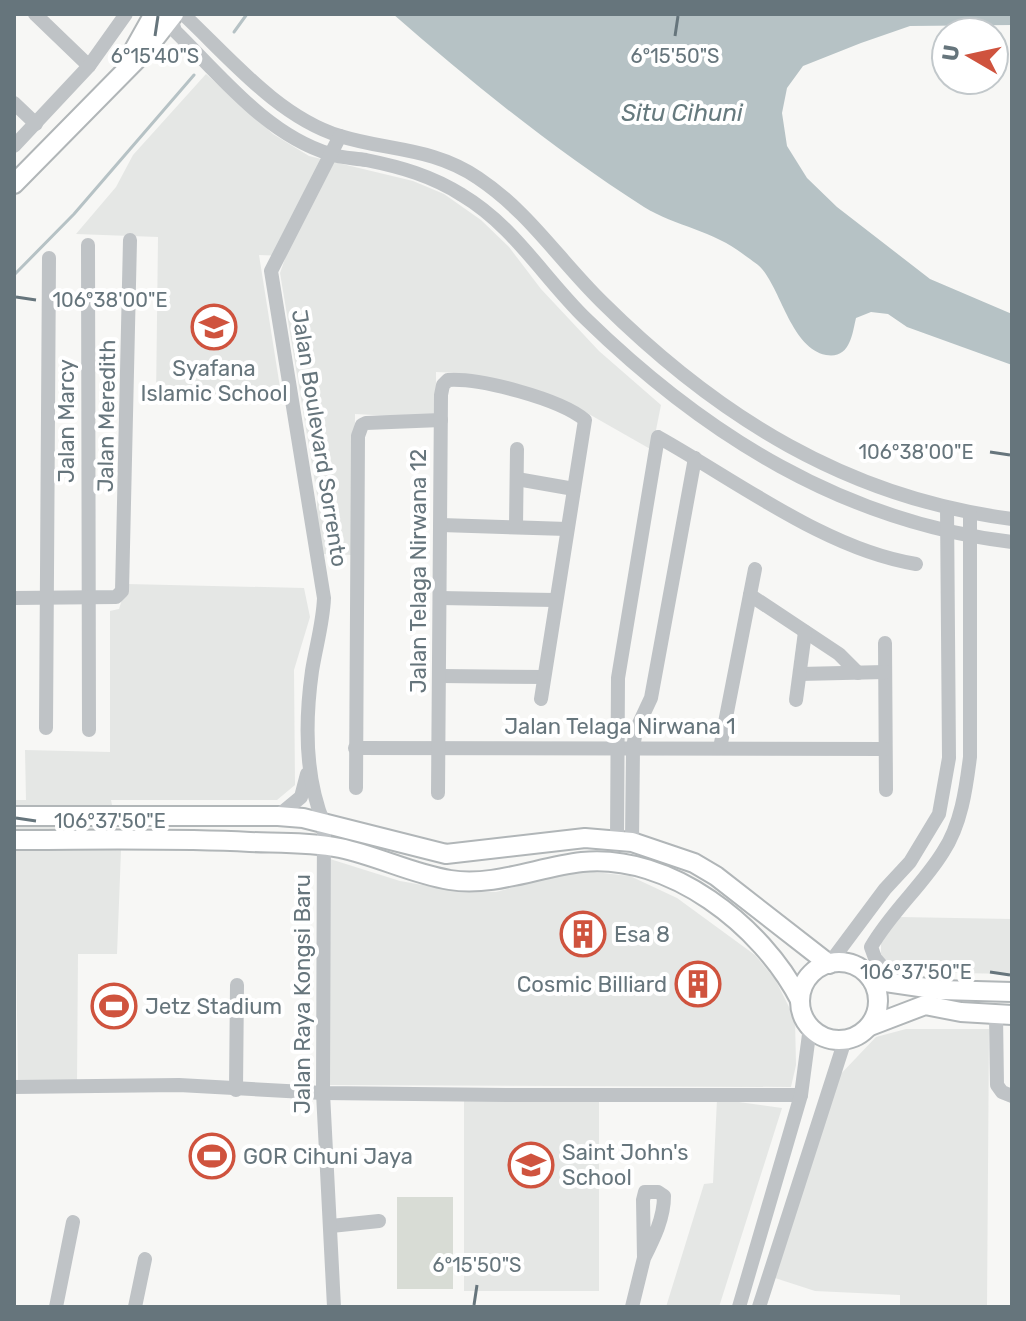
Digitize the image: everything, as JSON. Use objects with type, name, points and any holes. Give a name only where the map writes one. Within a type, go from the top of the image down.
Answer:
[{"type":"main road","points":[[14,184],[125,69],[170,15]]},
{"type":"main road","points":[[14,816],[303,818],[446,854],[471,854],[549,841],[624,840],[669,853],[716,876],[829,964],[857,966],[872,980],[878,1008],[870,1026]]},
{"type":"main road","points":[[139,816],[140,840]]},
{"type":"main road","points":[[14,840],[140,840],[324,846],[453,880],[479,882],[585,862],[655,871],[687,888],[751,933],[786,973],[810,1027],[825,1038],[845,1040],[870,1026],[925,1005],[1004,1015]]},
{"type":"main road","points":[[800,1000],[806,981],[829,964]]},
{"type":"main road","points":[[872,980],[940,990],[1012,992]]},
{"type":"street","points":[[35,14],[89,66]]},
{"type":"street","points":[[14,146],[89,66],[126,14]]},
{"type":"street","points":[[170,15],[301,119],[340,136],[398,146],[435,157],[475,175],[542,232],[600,300],[630,329],[706,391],[786,446],[839,473],[947,508],[1012,519]]},
{"type":"street","points":[[170,15],[175,31],[260,114],[287,135],[331,155],[393,165],[427,176],[486,211],[525,247],[583,316],[615,346],[691,409],[774,466],[830,494],[948,532],[1012,542]]},
{"type":"street","points":[[14,103],[36,124]]},
{"type":"street","name":"Jalan Boulevard Sorrento","points":[[324,824],[314,796],[310,762],[310,684],[323,624],[324,598],[271,271],[340,136]]},
{"type":"street","points":[[486,211],[501,194]]},
{"type":"street","name":"Jalan Meredith","points":[[89,597],[116,597],[122,591],[130,240]]},
{"type":"street","name":"Jalan Marcy","points":[[88,245],[89,730]]},
{"type":"street","points":[[46,728],[49,258]]},
{"type":"street","points":[[615,346],[630,329]]},
{"type":"street","name":"Jalan Telaga Nirwana 12","points":[[438,793],[441,395],[445,381],[457,379],[553,403],[585,420],[574,489]]},
{"type":"street","points":[[691,409],[706,391]]},
{"type":"street","points":[[356,788],[358,436],[366,423],[441,420]]},
{"type":"street","points":[[624,840],[616,779],[618,678],[658,437],[833,538],[866,553],[916,564]]},
{"type":"street","points":[[516,526],[517,449]]},
{"type":"street","points":[[624,840],[636,730],[651,698],[695,458]]},
{"type":"street","points":[[517,479],[574,489],[541,699]]},
{"type":"street","points":[[829,964],[926,839],[939,814],[946,785],[949,729],[947,508]]},
{"type":"street","points":[[896,983],[875,958],[871,947],[884,925],[945,850],[967,787],[970,513]]},
{"type":"street","points":[[441,525],[567,529]]},
{"type":"street","points":[[720,748],[755,569]]},
{"type":"street","points":[[750,595],[839,654],[858,673]]},
{"type":"street","points":[[14,598],[89,597]]},
{"type":"street","points":[[440,598],[555,600]]},
{"type":"street","points":[[796,700],[805,632]]},
{"type":"street","points":[[885,643],[886,790]]},
{"type":"street","points":[[800,674],[885,672]]},
{"type":"street","points":[[440,676],[544,677]]},
{"type":"street","points":[[949,729],[970,729]]},
{"type":"street","name":"Jalan Telaga Nirwana 1","points":[[355,748],[885,749]]},
{"type":"street","name":"Jalan Boulevard Sorrento","points":[[278,816],[301,797],[310,762]]},
{"type":"street","points":[[303,818],[303,845]]},
{"type":"street","name":"Jalan Raya Kongsi Baru","points":[[324,824],[323,1093],[334,1307]]},
{"type":"street","points":[[236,1090],[237,985]]},
{"type":"street","points":[[1004,1015],[997,1085],[1002,1092],[1012,1096]]},
{"type":"street","points":[[739,1307],[801,1095],[810,1027]]},
{"type":"street","points":[[759,1307],[845,1040]]},
{"type":"street","points":[[14,1087],[179,1085],[323,1093],[801,1095]]},
{"type":"street","points":[[331,1226],[379,1221]]},
{"type":"street","points":[[56,1307],[73,1222]]},
{"type":"street","points":[[759,1232],[779,1238]]},
{"type":"street","points":[[632,1307],[644,1258]]},
{"type":"street","points":[[135,1307],[145,1259]]},
{"type":"shaded area","points":[[206,74],[273,134],[309,156],[413,181],[444,194],[481,220],[509,247],[541,289],[599,351],[661,405],[652,450],[573,405],[521,385],[460,373],[436,372],[436,412],[430,418],[355,414],[354,555],[322,554],[317,534],[317,495],[280,273],[286,256],[259,255],[282,400],[156,400],[158,237],[76,234],[116,187],[133,155]]},
{"type":"shaded area","points":[[127,584],[304,588],[310,617],[294,670],[295,785],[277,800],[111,800],[121,851],[117,954],[78,954],[77,1082],[18,1084],[14,800],[26,800],[25,750],[110,752],[110,611],[119,609]]},
{"type":"shaded area","points":[[330,859],[400,881],[451,890],[496,892],[576,870],[630,876],[677,898],[755,955],[775,979],[795,1019],[796,1065],[791,1087],[329,1085]]},
{"type":"shaded area","points":[[899,917],[1012,919],[1012,974],[906,972],[889,967],[881,954],[881,941]]},
{"type":"shaded area","points":[[906,1029],[989,1029],[987,1307],[900,1307],[900,1295],[815,1291],[775,1278],[837,1078],[876,1037]]},
{"type":"shaded area","points":[[717,1099],[782,1108],[719,1307],[666,1307],[704,1184],[713,1183]]},
{"type":"shaded area","name":"Saint John's School","points":[[464,1101],[599,1101],[599,1291],[464,1291]]},
{"type":"shaded area","points":[[397,1197],[453,1197],[453,1289],[397,1289]]},
{"type":"water","name":"Situ Cihuni","points":[[393,14],[1012,14],[1012,25],[1010,16],[930,16],[930,26],[910,26],[803,66],[787,88],[782,113],[787,146],[807,178],[837,207],[930,279],[1012,314],[1012,365],[907,327],[888,314],[871,312],[856,318],[845,350],[826,355],[814,350],[796,331],[769,279],[758,265],[732,246],[644,207],[578,163],[453,66]]},
{"type":"waterway","points":[[234,32],[247,14]]},
{"type":"waterway","points":[[14,275],[74,214],[194,75]]},
{"type":"place","name":"Syafana Islamic School","points":[[214,327]]},
{"type":"place","name":"Esa 8","points":[[583,934]]},
{"type":"place","name":"Cosmic Billiard","points":[[698,984]]},
{"type":"place","name":"Jetz Stadium","points":[[114,1006]]},
{"type":"place","name":"GOR Cihuni Jaya","points":[[212,1156]]},
{"type":"place","name":"Saint John's School","points":[[531,1165]]}]
